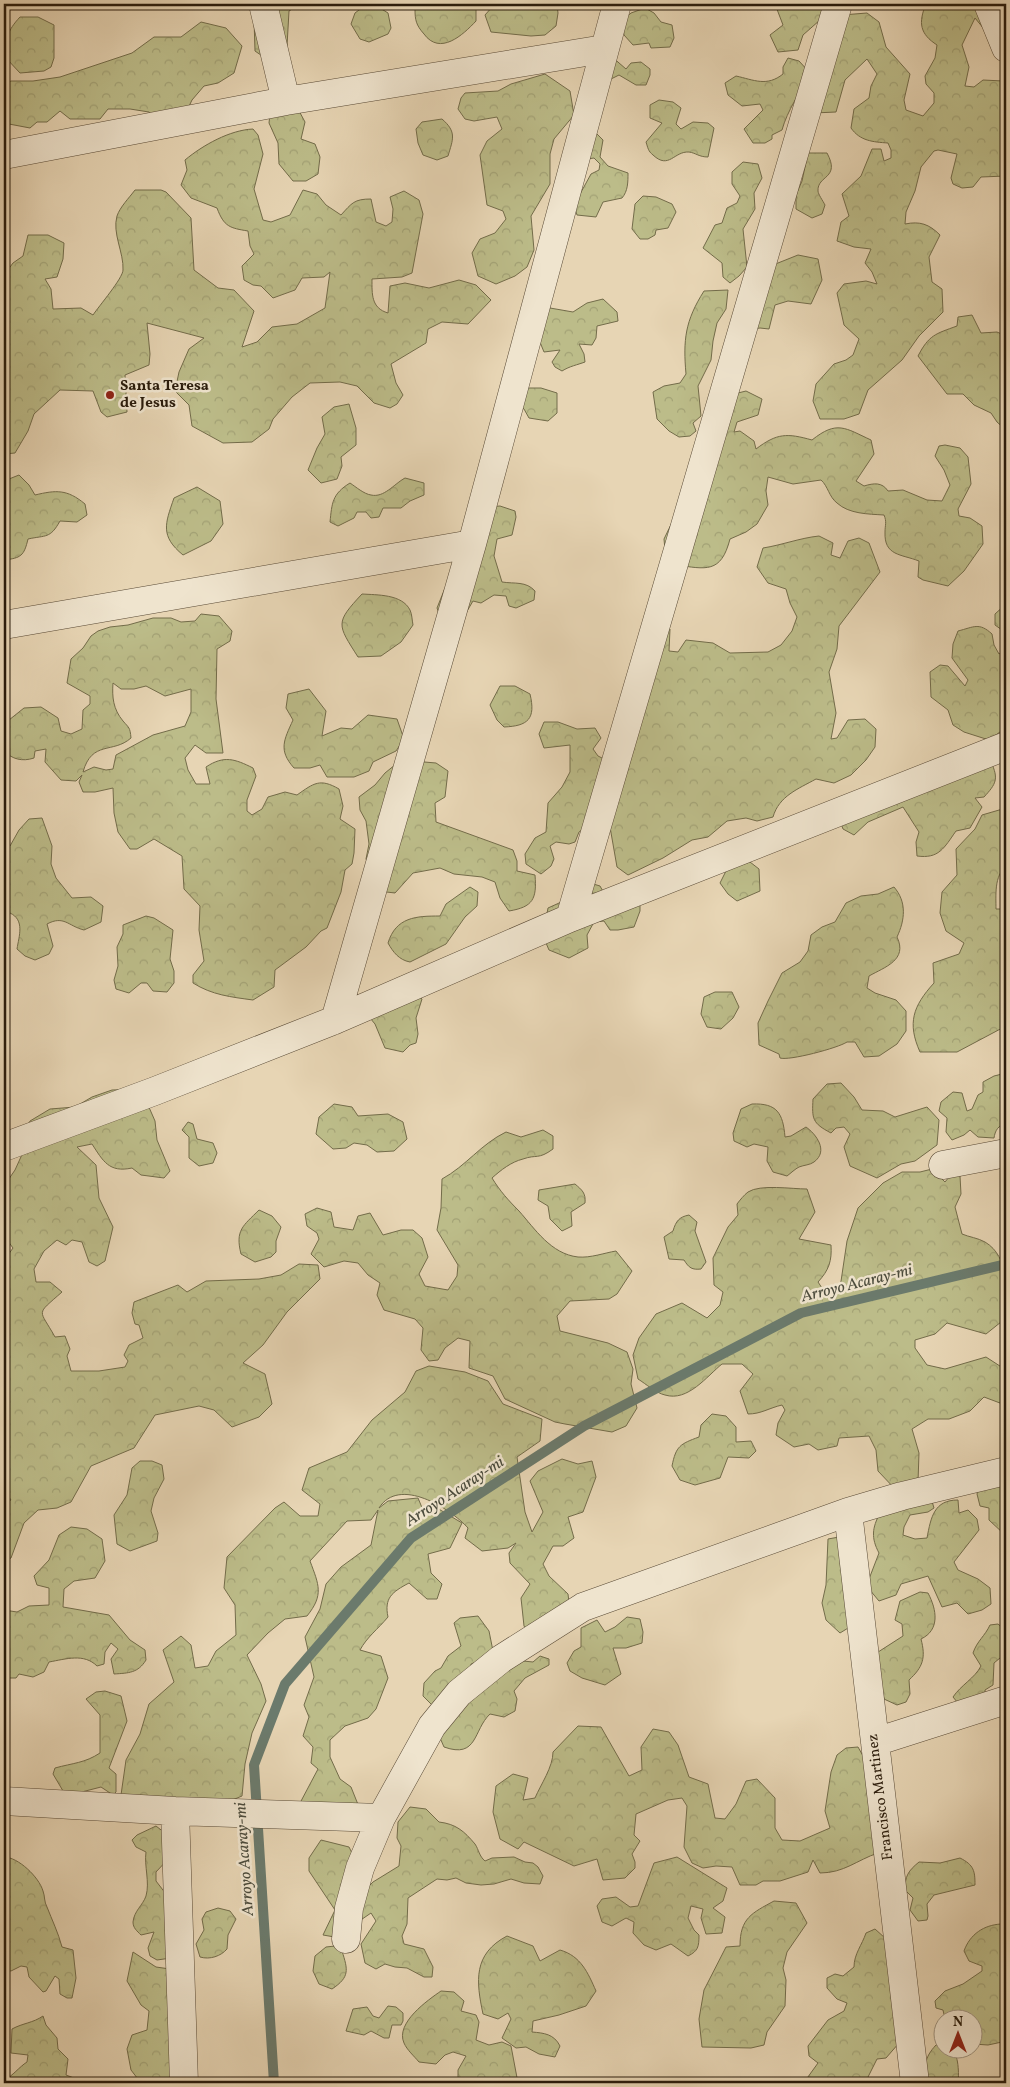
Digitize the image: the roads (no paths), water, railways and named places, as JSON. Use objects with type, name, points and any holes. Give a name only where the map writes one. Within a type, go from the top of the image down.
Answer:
[{"type":"street","points":[[263,4],[286,101]]},
{"type":"street","points":[[335,1020],[472,544],[604,49],[618,4]]},
{"type":"street","points":[[570,918],[838,4]]},
{"type":"street","points":[[988,4],[1006,48]]},
{"type":"street","points":[[4,155],[286,101],[604,49]]},
{"type":"street","points":[[4,625],[472,544]]},
{"type":"street","points":[[4,1148],[335,1020],[570,918],[1006,746]]},
{"type":"street","points":[[943,1165],[1006,1153]]},
{"type":"street","points":[[346,1939],[349,1908],[360,1868],[381,1818],[432,1726],[459,1693],[501,1659],[583,1607],[637,1586],[848,1512],[902,1496],[1006,1471]]},
{"type":"street","name":"Francisco Martinez","points":[[848,1512],[915,2083]]},
{"type":"street","points":[[875,1742],[1006,1700]]},
{"type":"street","points":[[4,1801],[175,1811],[381,1818]]},
{"type":"street","points":[[175,1811],[184,2083]]},
{"type":"waterway","name":"Arroyo Acaray-mi","points":[[274,2083],[254,1765],[285,1684],[411,1538],[584,1426],[801,1313],[1006,1264]]},
{"type":"place","name":"Santa Teresa de Jesus","points":[[110,395]]}]
